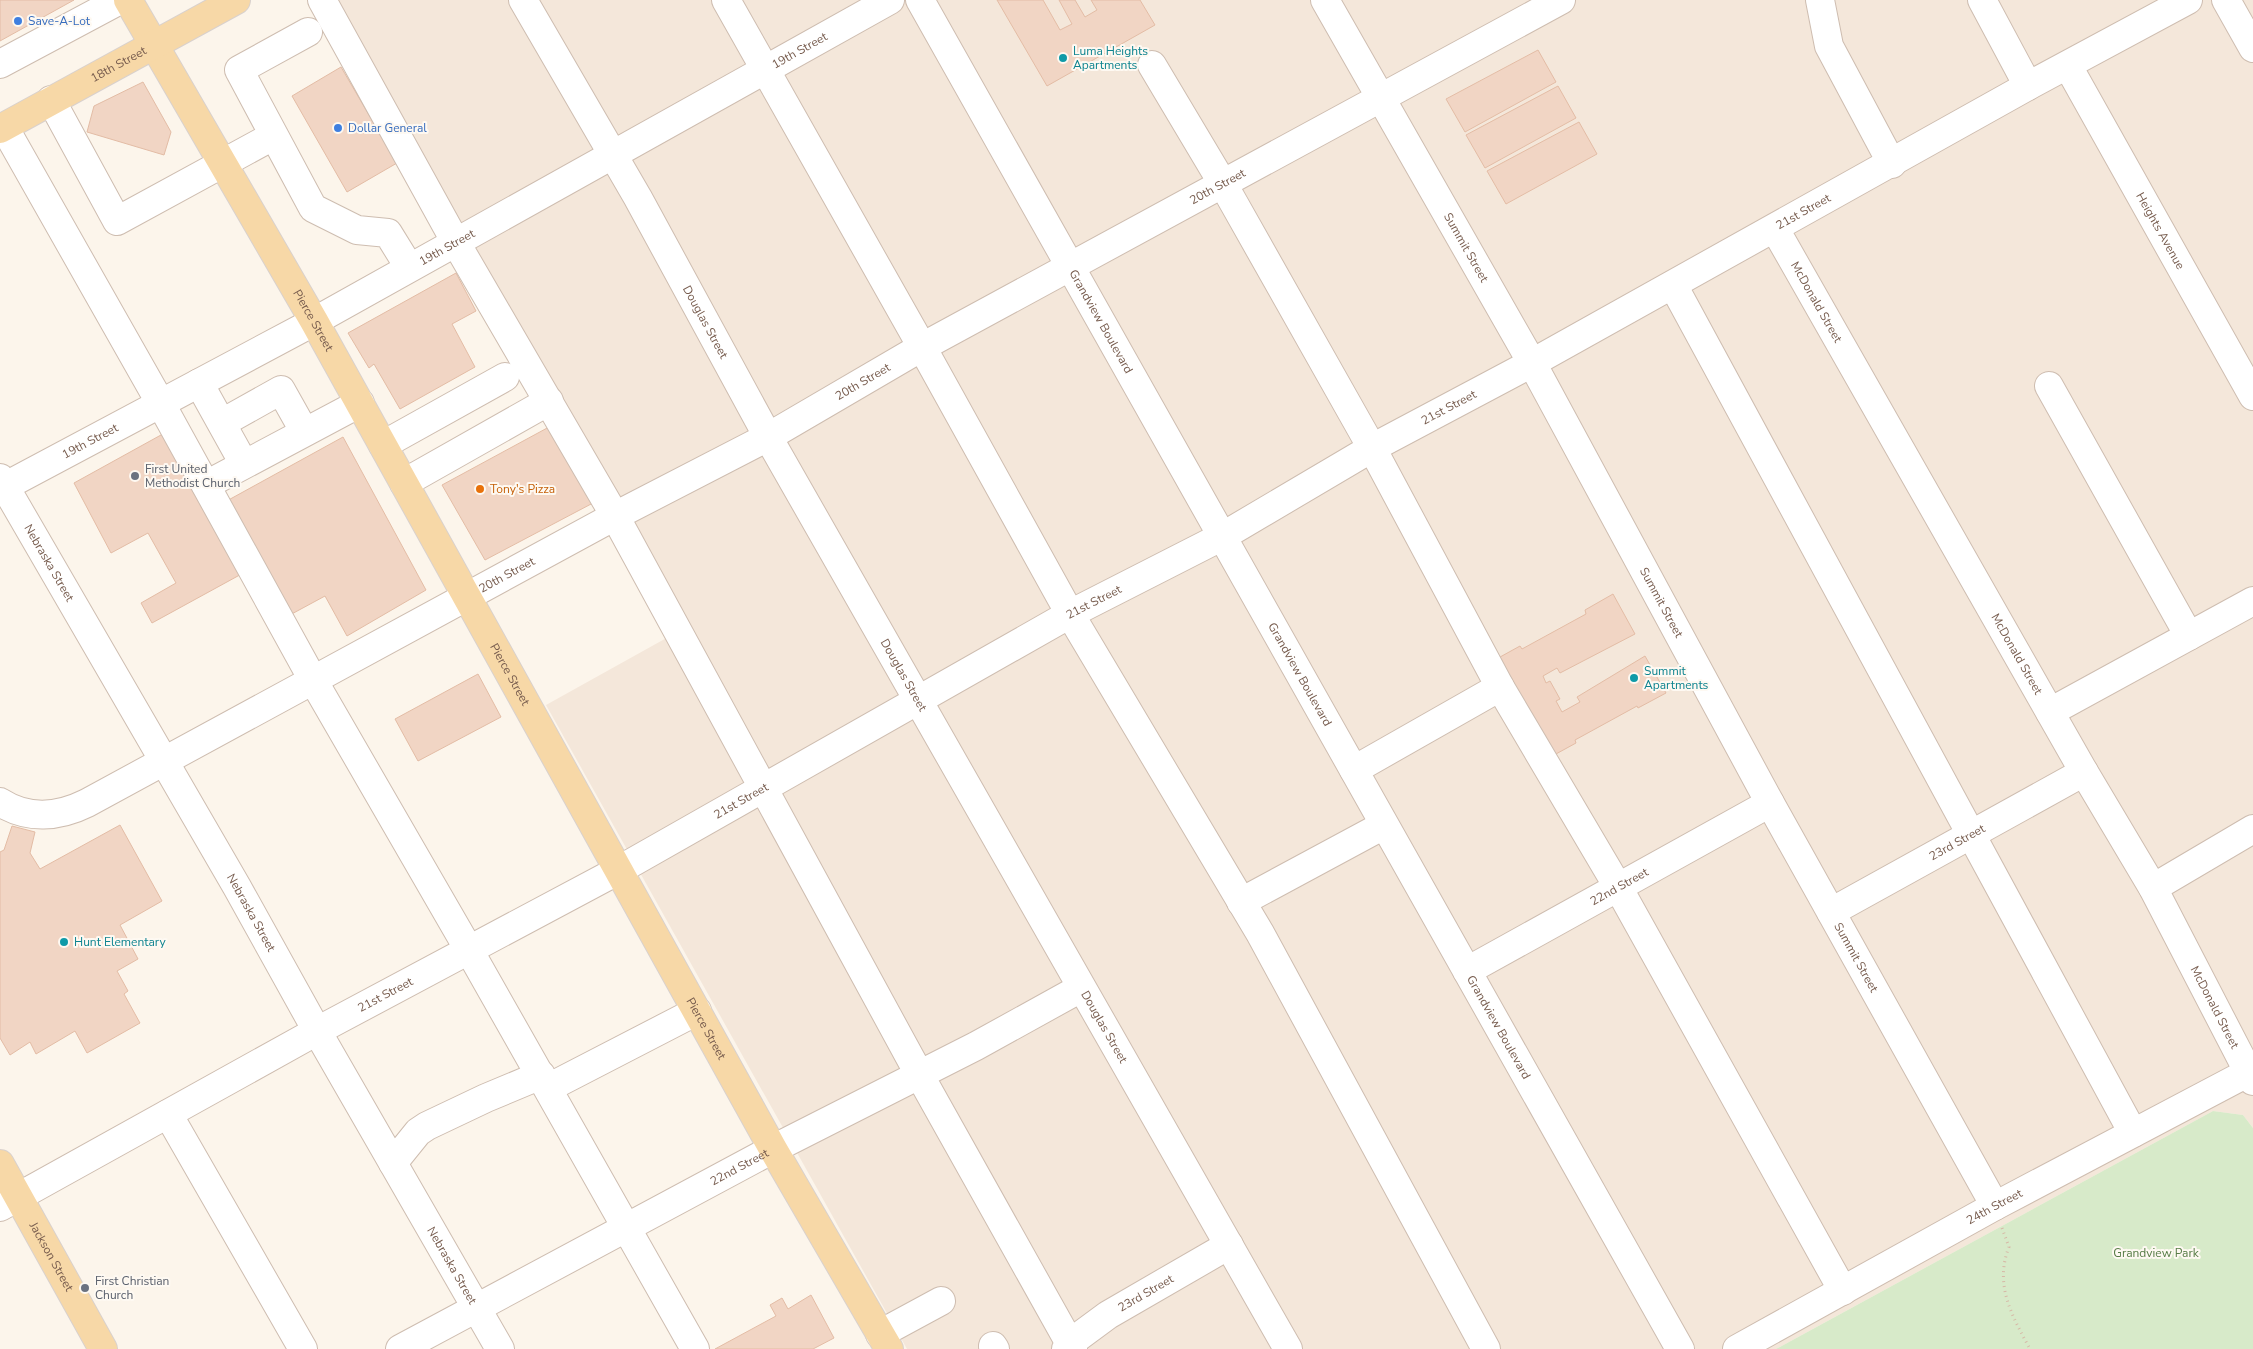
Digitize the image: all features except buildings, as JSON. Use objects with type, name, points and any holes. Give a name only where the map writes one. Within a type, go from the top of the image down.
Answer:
[{"type":"main road","name":"Pierce Street","points":[[128,0],[360,402],[773,1149],[885,1342]]},
{"type":"main road","name":"18th Street","points":[[2,128],[236,0]]},
{"type":"main road","name":"Jackson Street","points":[[0,1164],[9,1202],[103,1349]]},
{"type":"street","points":[[0,64],[120,0]]},
{"type":"street","points":[[322,0],[456,241],[615,516],[1070,1347]]},
{"type":"street","name":"Douglas Street","points":[[523,0],[613,155],[768,437],[1288,1349]]},
{"type":"street","points":[[726,0],[1070,614],[1241,902],[1486,1349]]},
{"type":"street","name":"19th Street","points":[[2,484],[161,404],[314,321],[890,0]]},
{"type":"street","name":"Grandview Boulevard","points":[[920,0],[1680,1349]]},
{"type":"street","name":"Summit Street","points":[[1325,0],[1532,363],[1770,803],[1994,1206]]},
{"type":"street","name":"20th Street","points":[[0,802],[29,814],[48,815],[66,812],[164,761],[615,516],[768,437],[922,347],[1380,98],[1530,7],[1561,0]]},
{"type":"street","points":[[1820,0],[1829,46],[1892,164]]},
{"type":"street","points":[[1982,0],[2028,86]]},
{"type":"street","name":"21st Street","points":[[9,1202],[317,1031],[619,870],[1070,614],[1223,536],[1372,448],[1532,363],[1892,164],[2028,86],[2068,66],[2152,8],[2188,0]]},
{"type":"street","points":[[2226,0],[2253,48]]},
{"type":"street","points":[[308,32],[239,70],[313,208],[357,230],[388,233],[409,267]]},
{"type":"street","points":[[1152,65],[1223,184],[1372,448],[1500,687],[1618,888],[1843,1291]]},
{"type":"street","name":"Heights Avenue","points":[[2068,66],[2253,396]]},
{"type":"street","points":[[51,100],[116,221],[273,136]]},
{"type":"street","points":[[2,128],[161,404],[313,680],[544,1081],[695,1349]]},
{"type":"street","name":"McDonald Street","points":[[1775,229],[2084,772],[2153,888],[2251,1074]]},
{"type":"street","points":[[1673,285],[2133,1133]]},
{"type":"street","points":[[383,445],[505,377]]},
{"type":"street","points":[[200,383],[244,464]]},
{"type":"street","points":[[2049,386],[2189,636]]},
{"type":"street","points":[[222,423],[281,390],[304,431]]},
{"type":"street","points":[[404,483],[548,401]]},
{"type":"street","points":[[206,485],[360,402]]},
{"type":"street","name":"Nebraska Street","points":[[2,484],[238,887],[317,1031],[500,1349]]},
{"type":"street","points":[[2050,712],[2253,602]]},
{"type":"street","points":[[1354,770],[1500,687]]},
{"type":"street","name":"23rd Street","points":[[1831,912],[2084,772]]},
{"type":"street","name":"22nd Street","points":[[1467,971],[1770,803]]},
{"type":"street","points":[[1241,902],[1384,825]]},
{"type":"street","points":[[2153,888],[2253,829]]},
{"type":"street","name":"22nd Street","points":[[400,1349],[773,1149],[1081,988]]},
{"type":"street","points":[[393,1163],[418,1132],[427,1126],[486,1098],[544,1081],[697,1011]]},
{"type":"street","name":"24th Street","points":[[1737,1349],[1994,1206],[2251,1074]]},
{"type":"street","points":[[168,1114],[303,1349]]},
{"type":"street","name":"23rd Street","points":[[1070,1347],[1108,1315],[1229,1245]]},
{"type":"street","points":[[885,1342],[941,1301]]},
{"type":"path","points":[[1994,1206],[2009,1247],[2004,1260],[2002,1281],[2012,1311],[2030,1349]]},
{"type":"shaded area","points":[[335,0],[2253,0],[2253,1128],[2243,1115],[2213,1111],[1776,1349],[907,1349],[546,705],[688,626]]},
{"type":"green space","name":"Grandview Park","points":[[2213,1111],[2243,1115],[2253,1128],[2253,1349],[1776,1349]]},
{"type":"place","name":"Save-A-Lot","points":[[18,21]]},
{"type":"place","name":"Luma Heights Apartments","points":[[1063,58]]},
{"type":"place","name":"Dollar General","points":[[338,128]]},
{"type":"place","name":"First United Methodist Church","points":[[135,476]]},
{"type":"place","name":"Tony's Pizza","points":[[480,489]]},
{"type":"place","name":"Summit Apartments","points":[[1634,678]]},
{"type":"place","name":"Hunt Elementary","points":[[64,942]]},
{"type":"place","name":"First Christian Church","points":[[85,1288]]}]
